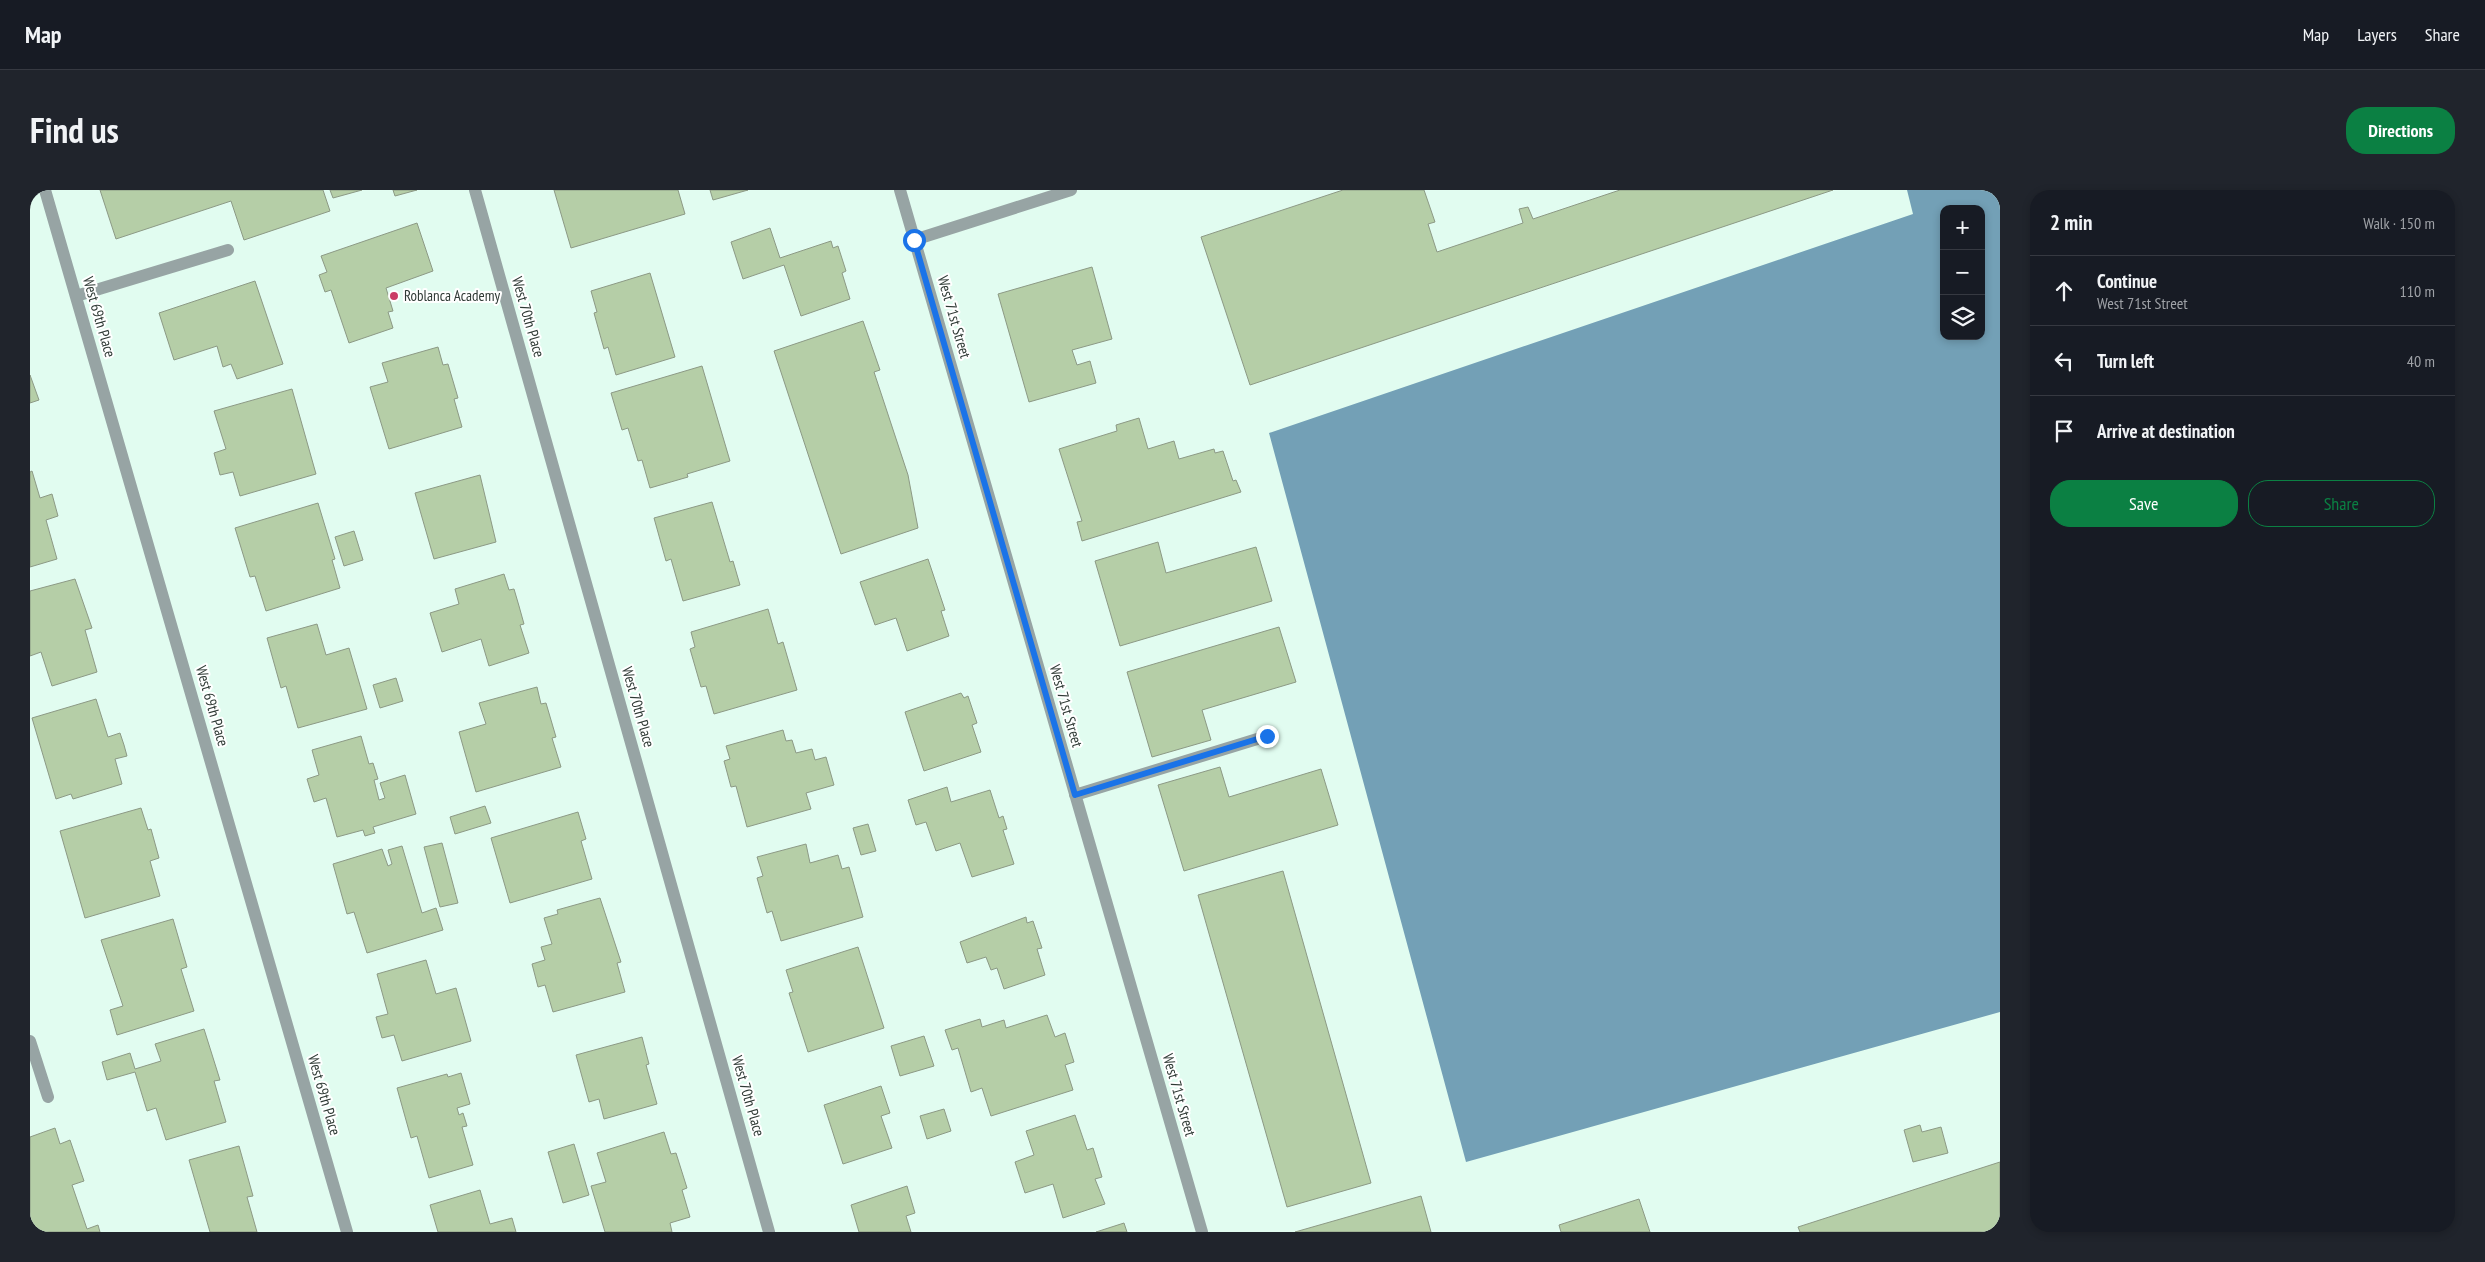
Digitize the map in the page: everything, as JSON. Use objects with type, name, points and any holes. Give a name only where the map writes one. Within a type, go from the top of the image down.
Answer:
[{"type":"street","name":"West 69th Place","points":[[45,190],[347,1232]]},
{"type":"street","name":"West 70th Place","points":[[475,190],[769,1232]]},
{"type":"street","name":"West 71st Street","points":[[900,190],[1202,1232]]},
{"type":"street","points":[[914,240],[1071,190]]},
{"type":"street","points":[[76,296],[228,250]]},
{"type":"street","points":[[1075,795],[1267,736]]},
{"type":"street","points":[[30,1041],[48,1097]]},
{"type":"water","points":[[1907,190],[2000,190],[2000,1012],[1466,1162],[1269,433],[1913,214]]},
{"type":"building","points":[[100,190],[323,190],[330,211],[244,240],[231,201],[116,239]]},
{"type":"building","points":[[330,190],[362,190],[333,198]]},
{"type":"building","points":[[393,190],[417,190],[395,196]]},
{"type":"building","points":[[554,190],[678,190],[685,214],[571,248]]},
{"type":"building","points":[[710,190],[748,190],[713,200]]},
{"type":"building","points":[[1343,190],[1424,190],[1435,222],[1428,224],[1437,252],[1523,223],[1519,209],[1528,207],[1533,219],[1620,190],[1833,190],[1250,385],[1201,237]]},
{"type":"building","points":[[417,223],[433,271],[386,288],[393,311],[388,312],[393,328],[349,343],[331,290],[325,292],[319,275],[327,272],[321,256]]},
{"type":"building","points":[[770,228],[780,258],[831,241],[833,248],[838,246],[846,271],[842,273],[850,299],[801,316],[784,265],[743,279],[731,242]]},
{"type":"building","points":[[1092,267],[1112,339],[1072,350],[1077,365],[1090,361],[1096,383],[1029,402],[998,294]]},
{"type":"building","points":[[650,273],[675,357],[616,375],[608,347],[604,349],[594,313],[597,312],[591,291]]},
{"type":"building","points":[[255,281],[283,364],[237,379],[231,364],[223,367],[217,346],[174,360],[159,313]]},
{"type":"building","points":[[863,321],[880,370],[874,372],[908,475],[918,528],[841,554],[774,351]]},
{"type":"building","points":[[438,347],[443,365],[448,364],[458,398],[454,399],[462,427],[389,449],[370,387],[388,382],[382,363]]},
{"type":"building","points":[[702,366],[730,461],[687,474],[688,477],[650,488],[642,460],[638,461],[628,428],[622,430],[611,393]]},
{"type":"building","points":[[30,375],[39,400],[30,403]]},
{"type":"building","points":[[292,389],[316,474],[240,496],[233,472],[220,475],[214,453],[226,449],[214,411]]},
{"type":"building","points":[[1139,418],[1148,449],[1174,441],[1179,459],[1214,449],[1215,453],[1223,451],[1233,481],[1236,480],[1241,492],[1082,541],[1077,522],[1082,521],[1059,449],[1117,431],[1116,425]]},
{"type":"building","points":[[32,471],[40,498],[52,494],[58,516],[46,520],[57,559],[30,567],[30,472]]},
{"type":"building","points":[[480,475],[496,542],[434,559],[415,493]]},
{"type":"building","points":[[712,502],[730,562],[733,561],[740,585],[683,601],[671,559],[666,561],[654,518]]},
{"type":"building","points":[[318,503],[335,559],[332,560],[340,588],[266,611],[255,576],[250,577],[235,528]]},
{"type":"building","points":[[354,531],[363,560],[344,566],[335,537]]},
{"type":"building","points":[[1158,542],[1166,573],[1256,547],[1272,601],[1120,646],[1095,561]]},
{"type":"building","points":[[928,559],[945,610],[941,611],[949,636],[907,651],[896,618],[875,625],[860,582]]},
{"type":"building","points":[[504,574],[509,590],[514,589],[524,624],[520,625],[529,653],[489,666],[481,639],[442,652],[430,613],[459,604],[455,589]]},
{"type":"building","points":[[75,579],[92,628],[85,630],[97,672],[52,686],[41,652],[30,656],[30,591]]},
{"type":"building","points":[[768,609],[778,644],[783,642],[797,690],[714,714],[706,686],[701,687],[690,649],[695,647],[691,632]]},
{"type":"building","points":[[317,624],[326,655],[349,648],[367,709],[298,728],[286,686],[281,688],[267,638]]},
{"type":"building","points":[[1279,627],[1296,682],[1202,710],[1211,740],[1152,757],[1127,672]]},
{"type":"building","points":[[396,678],[403,701],[380,708],[373,685]]},
{"type":"building","points":[[537,687],[541,704],[546,703],[556,737],[552,738],[561,767],[476,792],[459,732],[486,724],[479,703]]},
{"type":"building","points":[[961,693],[964,698],[968,696],[977,723],[972,725],[981,752],[924,771],[905,712]]},
{"type":"building","points":[[96,699],[108,737],[120,733],[124,745],[127,756],[115,759],[122,784],[73,799],[71,794],[56,799],[32,718]]},
{"type":"building","points":[[783,730],[786,741],[792,740],[796,753],[812,749],[815,760],[826,757],[834,785],[806,793],[811,809],[747,827],[736,786],[731,787],[724,761],[730,759],[726,746]]},
{"type":"building","points":[[361,736],[369,764],[373,763],[378,779],[374,780],[379,800],[385,798],[380,783],[405,775],[416,814],[373,827],[375,833],[365,836],[363,830],[337,837],[326,798],[314,802],[307,779],[319,775],[312,750]]},
{"type":"building","points":[[1220,767],[1229,797],[1321,769],[1338,825],[1184,871],[1158,785]]},
{"type":"building","points":[[947,787],[951,802],[990,790],[999,818],[1003,816],[1007,829],[1003,830],[1014,864],[972,877],[960,843],[936,851],[926,822],[916,825],[908,800]]},
{"type":"building","points":[[485,806],[491,823],[455,834],[450,817]]},
{"type":"building","points":[[141,808],[148,830],[151,829],[159,858],[150,861],[160,896],[85,918],[60,831]]},
{"type":"building","points":[[578,812],[586,839],[581,841],[592,879],[510,903],[491,838]]},
{"type":"building","points":[[868,824],[876,851],[861,855],[853,828]]},
{"type":"building","points":[[442,843],[458,903],[440,907],[424,847]]},
{"type":"building","points":[[806,844],[810,863],[838,855],[842,869],[849,867],[863,917],[781,941],[772,911],[767,913],[757,878],[763,876],[757,857]]},
{"type":"building","points":[[402,846],[422,913],[436,908],[443,930],[367,953],[354,912],[347,914],[333,864],[382,849],[388,866],[392,864],[388,850]]},
{"type":"building","points":[[1283,871],[1371,1183],[1287,1207],[1198,895]]},
{"type":"building","points":[[600,898],[621,962],[617,963],[625,992],[553,1012],[545,985],[538,987],[532,964],[545,960],[541,947],[552,944],[544,918],[558,914],[557,910]]},
{"type":"building","points":[[1026,917],[1027,923],[1033,921],[1042,948],[1037,949],[1045,975],[1004,989],[997,968],[991,970],[986,957],[967,963],[960,942]]},
{"type":"building","points":[[173,919],[187,967],[181,969],[194,1011],[117,1035],[110,1010],[123,1006],[101,940]]},
{"type":"building","points":[[858,947],[884,1028],[808,1052],[789,993],[793,992],[786,970]]},
{"type":"building","points":[[426,960],[436,994],[456,988],[471,1041],[402,1061],[394,1035],[382,1038],[376,1017],[388,1014],[377,974]]},
{"type":"building","points":[[1047,1015],[1055,1037],[1065,1033],[1074,1062],[1065,1065],[1073,1090],[991,1116],[982,1088],[971,1092],[958,1048],[952,1050],[945,1030],[980,1019],[982,1027],[1004,1020],[1006,1028]]},
{"type":"building","points":[[204,1029],[220,1080],[214,1081],[226,1122],[166,1140],[156,1108],[147,1111],[135,1072],[107,1080],[102,1062],[130,1053],[135,1069],[161,1061],[155,1044]]},
{"type":"building","points":[[924,1036],[934,1066],[900,1076],[891,1046]]},
{"type":"building","points":[[642,1037],[649,1064],[646,1065],[657,1104],[604,1119],[599,1099],[589,1102],[576,1055]]},
{"type":"building","points":[[461,1073],[470,1104],[457,1108],[459,1115],[463,1113],[467,1126],[462,1127],[473,1165],[429,1178],[417,1136],[411,1138],[397,1088],[447,1074],[448,1077]]},
{"type":"building","points":[[881,1086],[890,1113],[881,1116],[892,1148],[843,1164],[824,1105]]},
{"type":"building","points":[[944,1109],[951,1131],[927,1139],[920,1116]]},
{"type":"building","points":[[1075,1115],[1087,1150],[1093,1148],[1102,1177],[1095,1179],[1105,1204],[1063,1218],[1053,1184],[1025,1193],[1015,1162],[1034,1155],[1026,1131]]},
{"type":"building","points":[[1920,1125],[1922,1132],[1941,1127],[1948,1153],[1913,1162],[1904,1130]]},
{"type":"building","points":[[55,1128],[60,1144],[70,1140],[84,1181],[72,1185],[87,1229],[98,1225],[100,1232],[30,1232],[30,1137]]},
{"type":"building","points":[[664,1132],[671,1154],[676,1153],[687,1188],[682,1190],[690,1217],[670,1223],[672,1232],[605,1232],[591,1186],[606,1182],[597,1153]]},
{"type":"building","points":[[574,1144],[589,1195],[563,1203],[548,1152]]},
{"type":"building","points":[[239,1146],[253,1196],[247,1197],[257,1232],[210,1232],[189,1160]]},
{"type":"building","points":[[2000,1162],[2000,1232],[1800,1232],[1798,1227]]},
{"type":"building","points":[[907,1186],[915,1213],[906,1216],[911,1232],[859,1232],[851,1205]]},
{"type":"building","points":[[480,1190],[490,1224],[512,1218],[516,1232],[438,1232],[430,1205]]},
{"type":"building","points":[[1421,1196],[1431,1232],[1295,1232]]},
{"type":"building","points":[[1639,1199],[1650,1232],[1561,1232],[1559,1225]]},
{"type":"building","points":[[1124,1223],[1127,1232],[1096,1232]]},
{"type":"place","name":"Roblanca Academy","points":[[394,296]]},
{"type":"route","points":[[914,240],[1075,795],[1267,736]]}]
